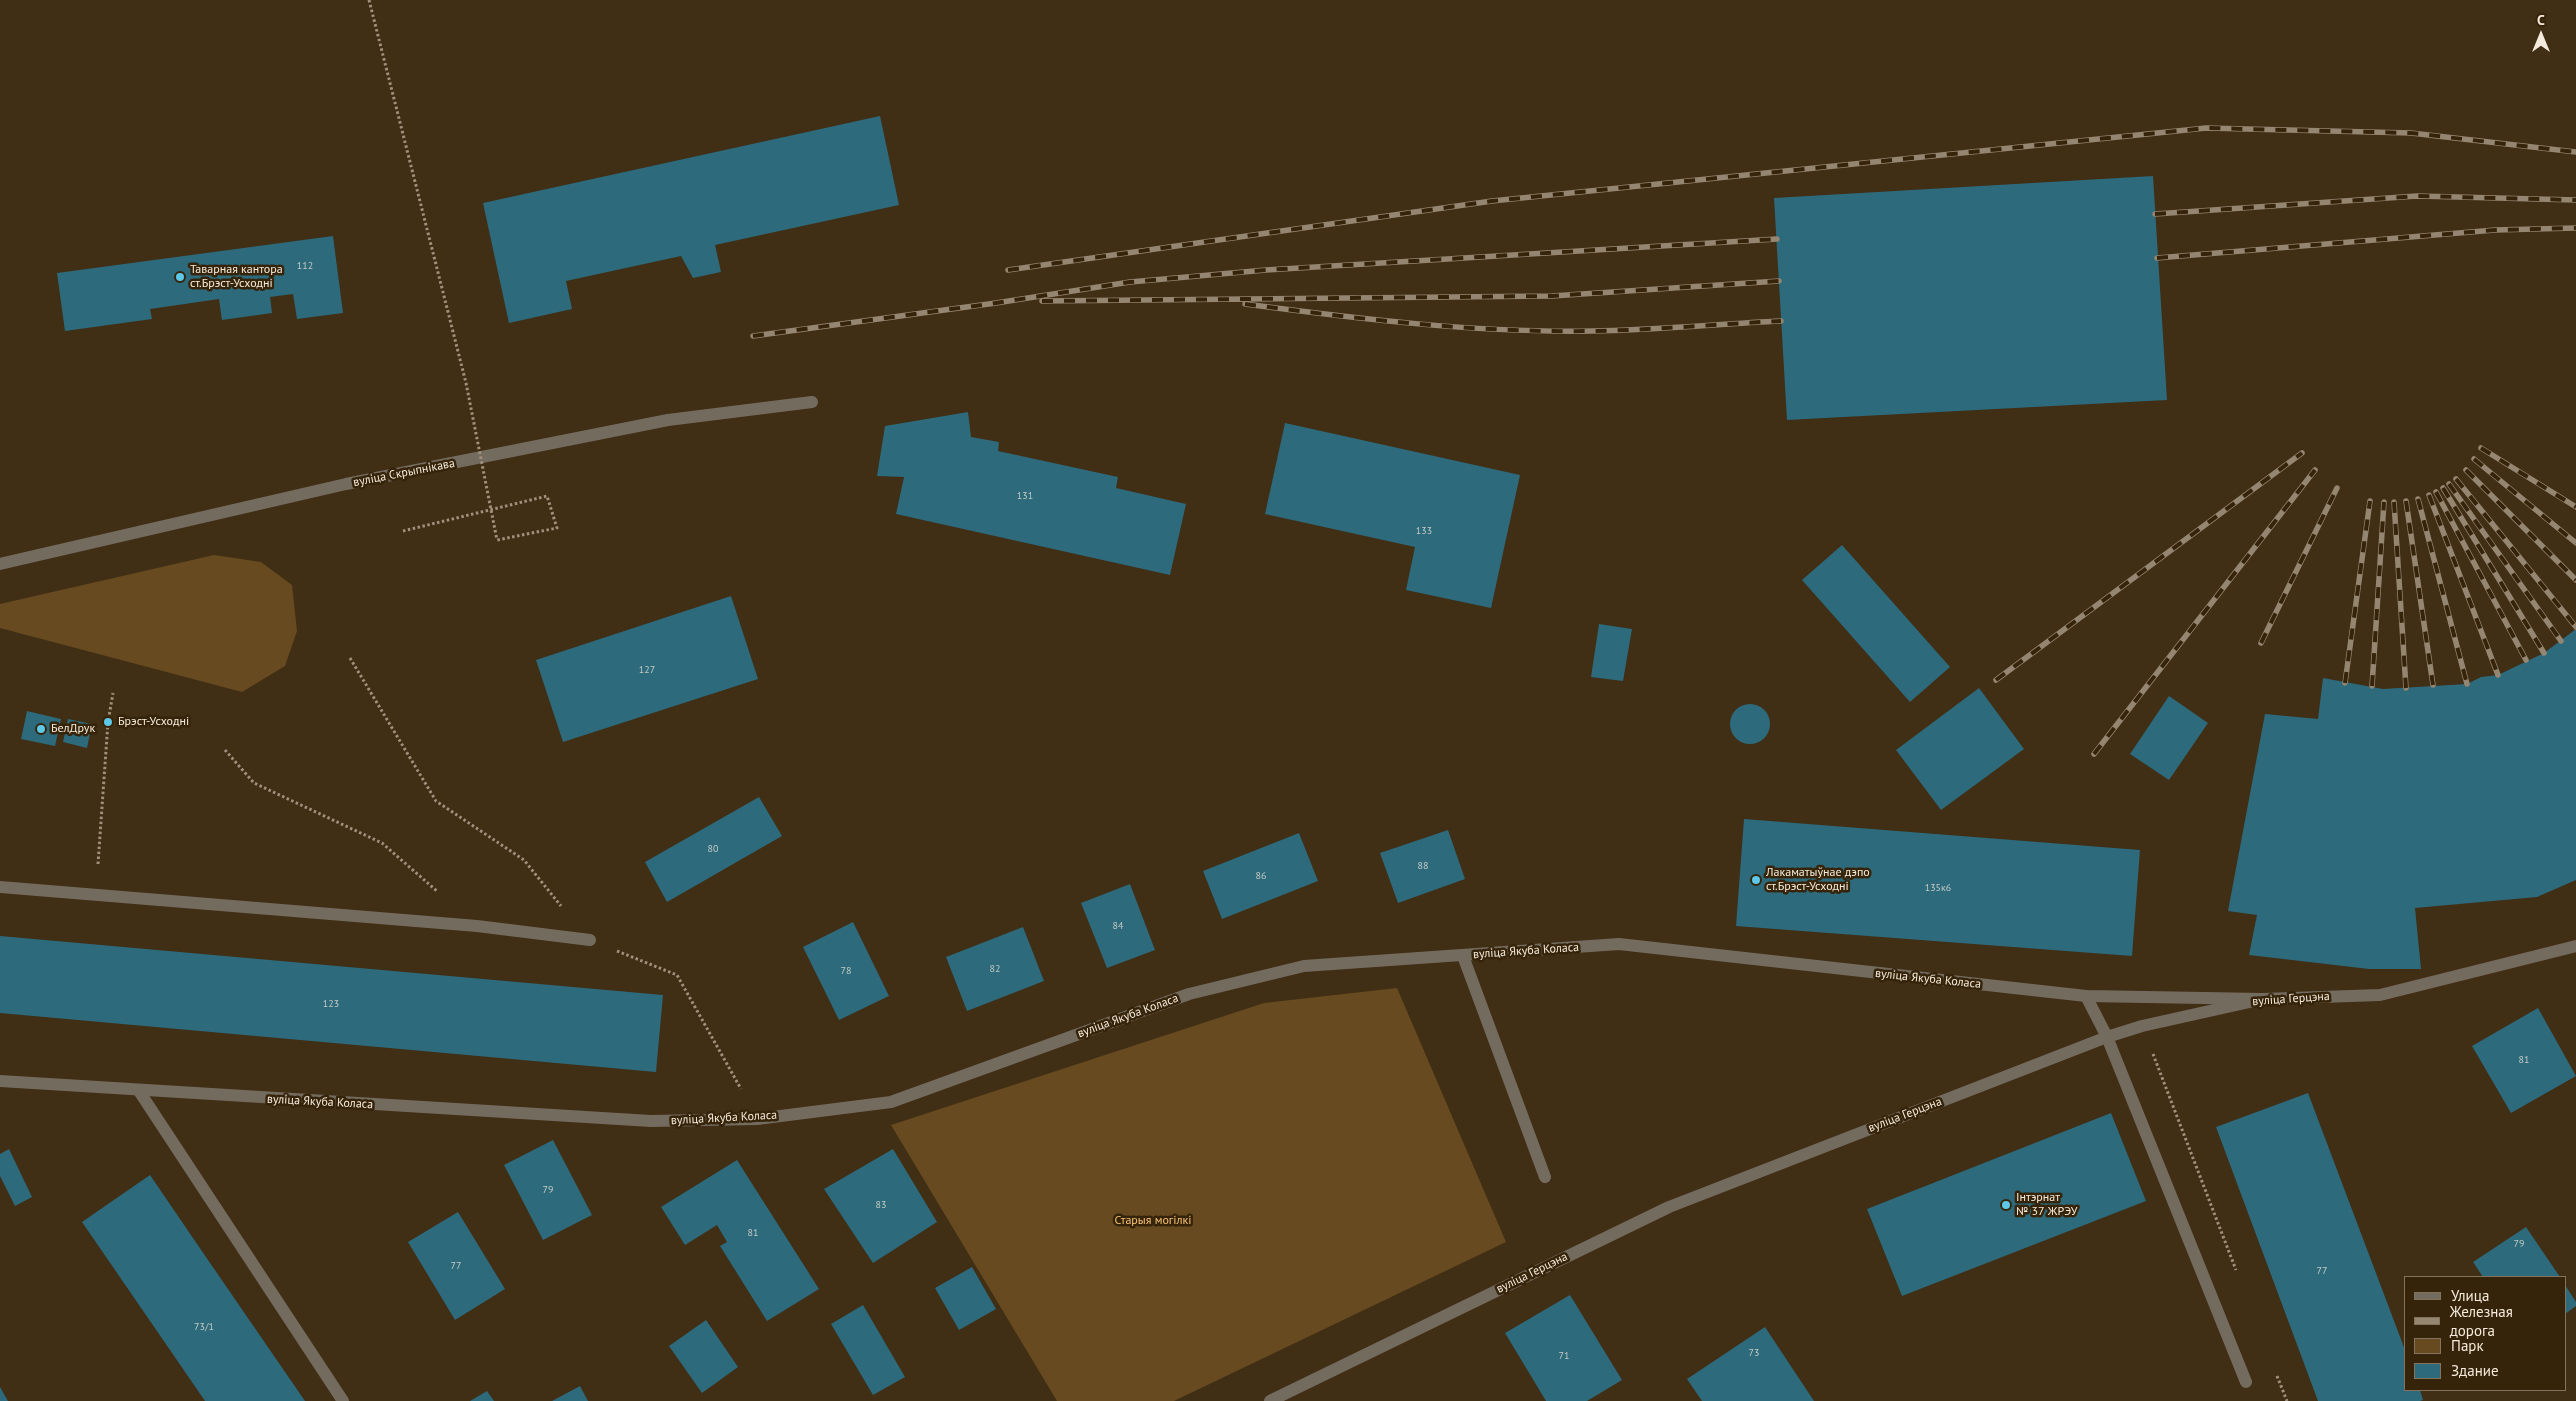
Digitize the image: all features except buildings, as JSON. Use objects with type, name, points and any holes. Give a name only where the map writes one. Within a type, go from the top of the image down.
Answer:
[{"type":"street","name":"вуліца Скрыпнікава","points":[[0,564],[346,484],[668,420],[812,402]]},
{"type":"street","points":[[0,887],[477,926],[590,940]]},
{"type":"street","name":"вуліца Якуба Коласа","points":[[0,1081],[651,1121],[757,1119],[891,1102],[1189,994],[1304,966],[1619,944],[2086,996],[2263,999]]},
{"type":"street","name":"вуліца Герцэна","points":[[1270,1401],[1669,1207],[2107,1038],[2142,1026],[2263,999],[2380,995],[2576,946]]},
{"type":"street","points":[[1463,956],[1544,1177]]},
{"type":"street","points":[[2086,996],[2107,1038],[2246,1382]]},
{"type":"street","points":[[139,1091],[343,1401]]},
{"type":"path","points":[[369,0],[466,383],[497,540],[557,528],[547,496],[403,532]]},
{"type":"path","points":[[350,658],[436,800],[524,860],[590,940],[677,975],[757,1119]]},
{"type":"path","points":[[96,894],[108,722],[113,693]]},
{"type":"path","points":[[225,750],[254,783],[382,843],[477,926]]},
{"type":"path","points":[[2142,1026],[2238,1273]]},
{"type":"path","points":[[2276,1374],[2287,1401]]},
{"type":"green space","points":[[214,555],[261,562],[292,585],[297,631],[285,666],[242,692],[0,628],[0,604]]},
{"type":"green space","name":"Старыя могілкі","points":[[1397,988],[1506,1242],[1174,1401],[1057,1401],[891,1125],[1264,1003]]},
{"type":"railway","points":[[1008,270],[1492,201],[2206,128],[2411,133],[2576,152]]},
{"type":"railway","points":[[2155,214],[2417,196],[2576,200]]},
{"type":"railway","points":[[2157,258],[2495,230],[2576,228]]},
{"type":"railway","points":[[753,336],[996,303],[1130,282],[1266,270],[1777,239]]},
{"type":"railway","points":[[1042,301],[1552,296],[1779,281]]},
{"type":"railway","points":[[1245,304],[1375,320],[1505,330],[1616,330],[1781,321]]},
{"type":"railway","points":[[2481,448],[2576,507]]},
{"type":"railway","points":[[1996,680],[2302,453]]},
{"type":"railway","points":[[2474,459],[2576,543]]},
{"type":"railway","points":[[2094,754],[2315,470]]},
{"type":"railway","points":[[2466,470],[2576,580]]},
{"type":"railway","points":[[2456,479],[2576,627]]},
{"type":"railway","points":[[2449,484],[2561,641]]},
{"type":"railway","points":[[2261,643],[2337,488]]},
{"type":"railway","points":[[2443,488],[2544,653]]},
{"type":"railway","points":[[2436,492],[2526,660]]},
{"type":"railway","points":[[2429,495],[2498,675]]},
{"type":"railway","points":[[2418,499],[2467,684]]},
{"type":"railway","points":[[2345,683],[2370,501]]},
{"type":"railway","points":[[2406,501],[2433,685]]},
{"type":"railway","points":[[2372,686],[2384,502]]},
{"type":"railway","points":[[2394,502],[2406,688]]},
{"type":"place","name":"Таварная кантора ст.Брэст-Усходні","points":[[180,277]]},
{"type":"place","name":"Брэст-Усходні","points":[[108,722]]},
{"type":"place","name":"БелДрук","points":[[41,729]]},
{"type":"place","name":"Лакаматыўнае дэпо ст.Брэст-Усходні","points":[[1756,880]]},
{"type":"place","name":"Інтэрнат № 37 ЖРЭУ","points":[[2006,1205]]}]
